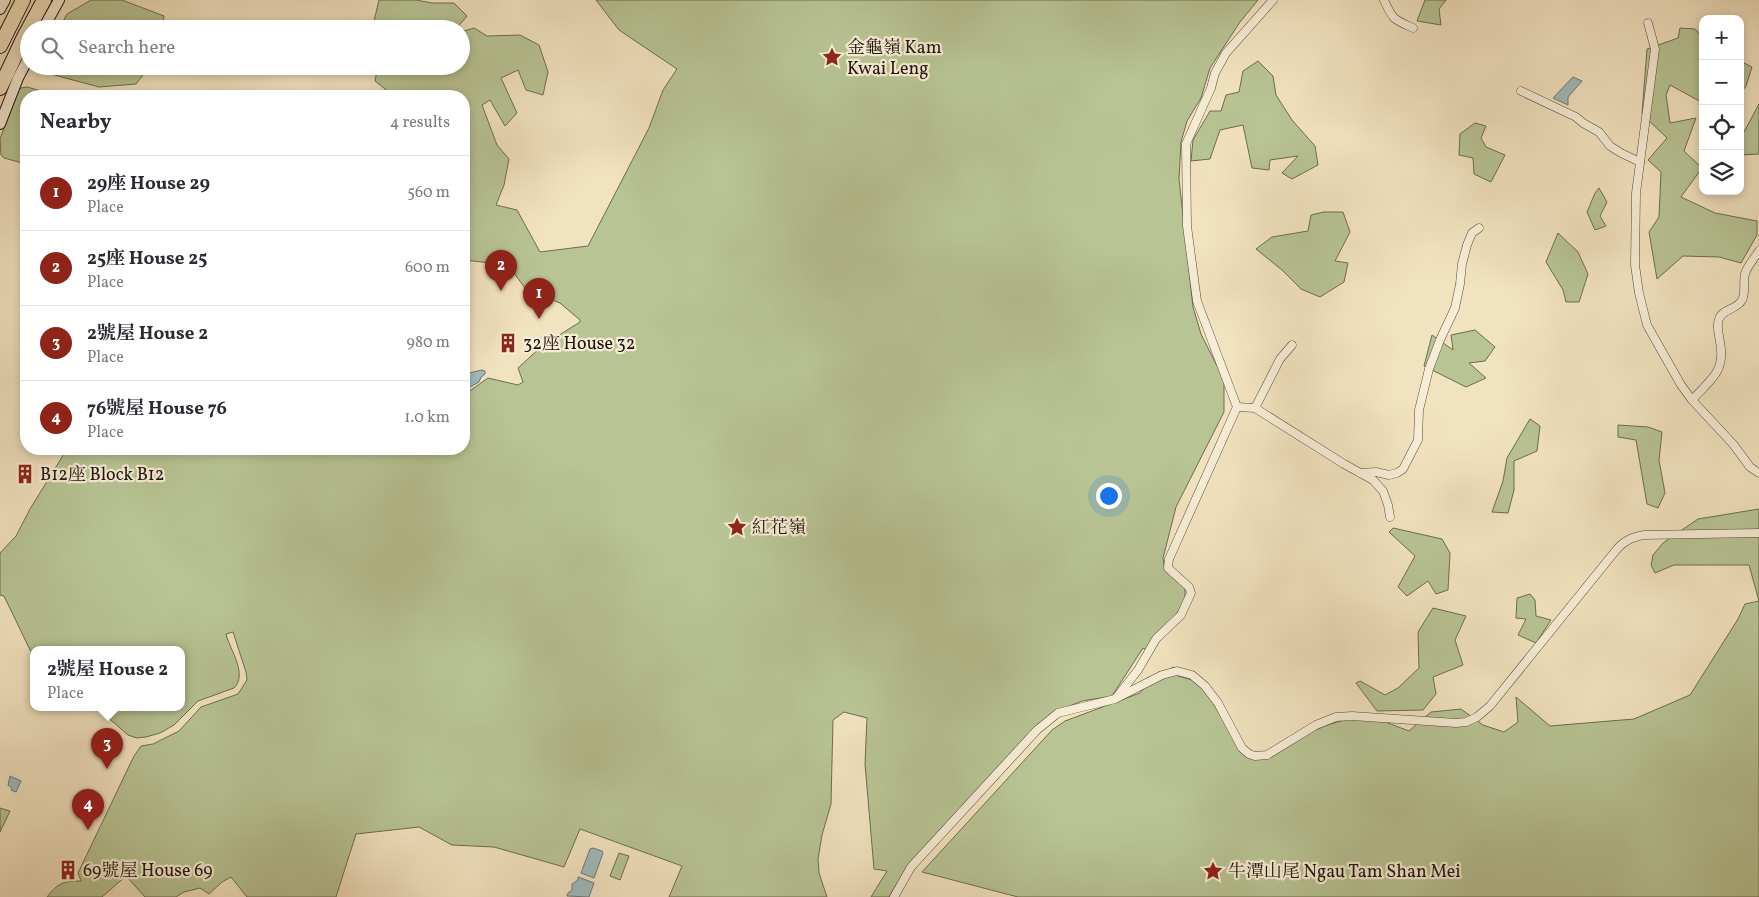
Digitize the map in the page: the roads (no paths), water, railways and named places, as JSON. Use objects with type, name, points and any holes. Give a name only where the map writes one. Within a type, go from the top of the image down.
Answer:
[{"type":"highway","points":[[0,46],[23,0]]},
{"type":"highway","points":[[33,20],[44,0]]},
{"type":"highway","points":[[0,88],[20,46]]},
{"type":"street","points":[[0,9],[5,0]]},
{"type":"street","points":[[48,20],[59,0]]},
{"type":"street","points":[[1115,699],[1135,673],[1156,639],[1180,615],[1192,593],[1189,586],[1168,568],[1168,559],[1237,407],[1197,301],[1187,226],[1186,144],[1211,88],[1215,74],[1226,53],[1273,0]]},
{"type":"street","points":[[1384,0],[1389,13],[1395,20],[1413,28]]},
{"type":"street","points":[[1648,23],[1655,49],[1636,193],[1635,265],[1639,293],[1647,325],[1681,385],[1692,400],[1733,444],[1750,467],[1759,473]]},
{"type":"street","points":[[0,124],[20,74]]},
{"type":"street","points":[[1521,91],[1576,117],[1599,132],[1610,146],[1640,162]]},
{"type":"street","points":[[1360,473],[1376,472],[1388,475],[1397,473],[1402,469],[1418,440],[1419,410],[1429,369],[1455,308],[1467,245],[1472,234],[1479,228]]},
{"type":"street","points":[[1692,400],[1718,372],[1722,349],[1717,327],[1718,320],[1721,315],[1741,303],[1745,272],[1759,251]]},
{"type":"street","points":[[1254,408],[1280,359],[1292,345]]},
{"type":"street","points":[[1237,407],[1254,408],[1373,480],[1383,491],[1390,517]]},
{"type":"street","points":[[894,897],[911,867],[1041,726],[1054,715],[1063,711],[1115,699],[1165,673],[1177,671],[1188,673],[1200,681],[1213,696],[1244,750],[1249,754],[1258,756],[1270,753],[1326,720],[1340,717],[1442,723],[1466,722],[1477,717],[1487,708],[1617,548],[1624,542],[1631,538],[1644,536],[1759,533]]},
{"type":"water","points":[[1573,77],[1582,81],[1568,97],[1568,105],[1553,98]]},
{"type":"water","points":[[485,371],[479,382],[470,387],[470,373]]},
{"type":"water","points":[[10,776],[21,781],[16,792],[11,790],[12,788],[8,785]]},
{"type":"water","points":[[593,848],[603,853],[594,878],[581,873],[590,849]]},
{"type":"water","points":[[578,877],[594,883],[589,897],[567,896],[572,890],[572,884],[578,880]]},
{"type":"place","name":"金龜嶺 Kam Kwai Leng","points":[[832,57]]},
{"type":"place","name":"25座 House 25","points":[[501,291]]},
{"type":"place","name":"29座 House 29","points":[[539,319]]},
{"type":"place","name":"32座 House 32","points":[[508,343]]},
{"type":"place","name":"B12座 Block B12","points":[[25,474]]},
{"type":"place","name":"紅花嶺","points":[[737,527]]},
{"type":"place","name":"2號屋 House 2","points":[[107,769]]},
{"type":"place","name":"76號屋 House 76","points":[[88,830]]},
{"type":"place","name":"69號屋 House 69","points":[[68,870]]},
{"type":"place","name":"牛潭山尾 Ngau Tam Shan Mei","points":[[1213,871]]}]
